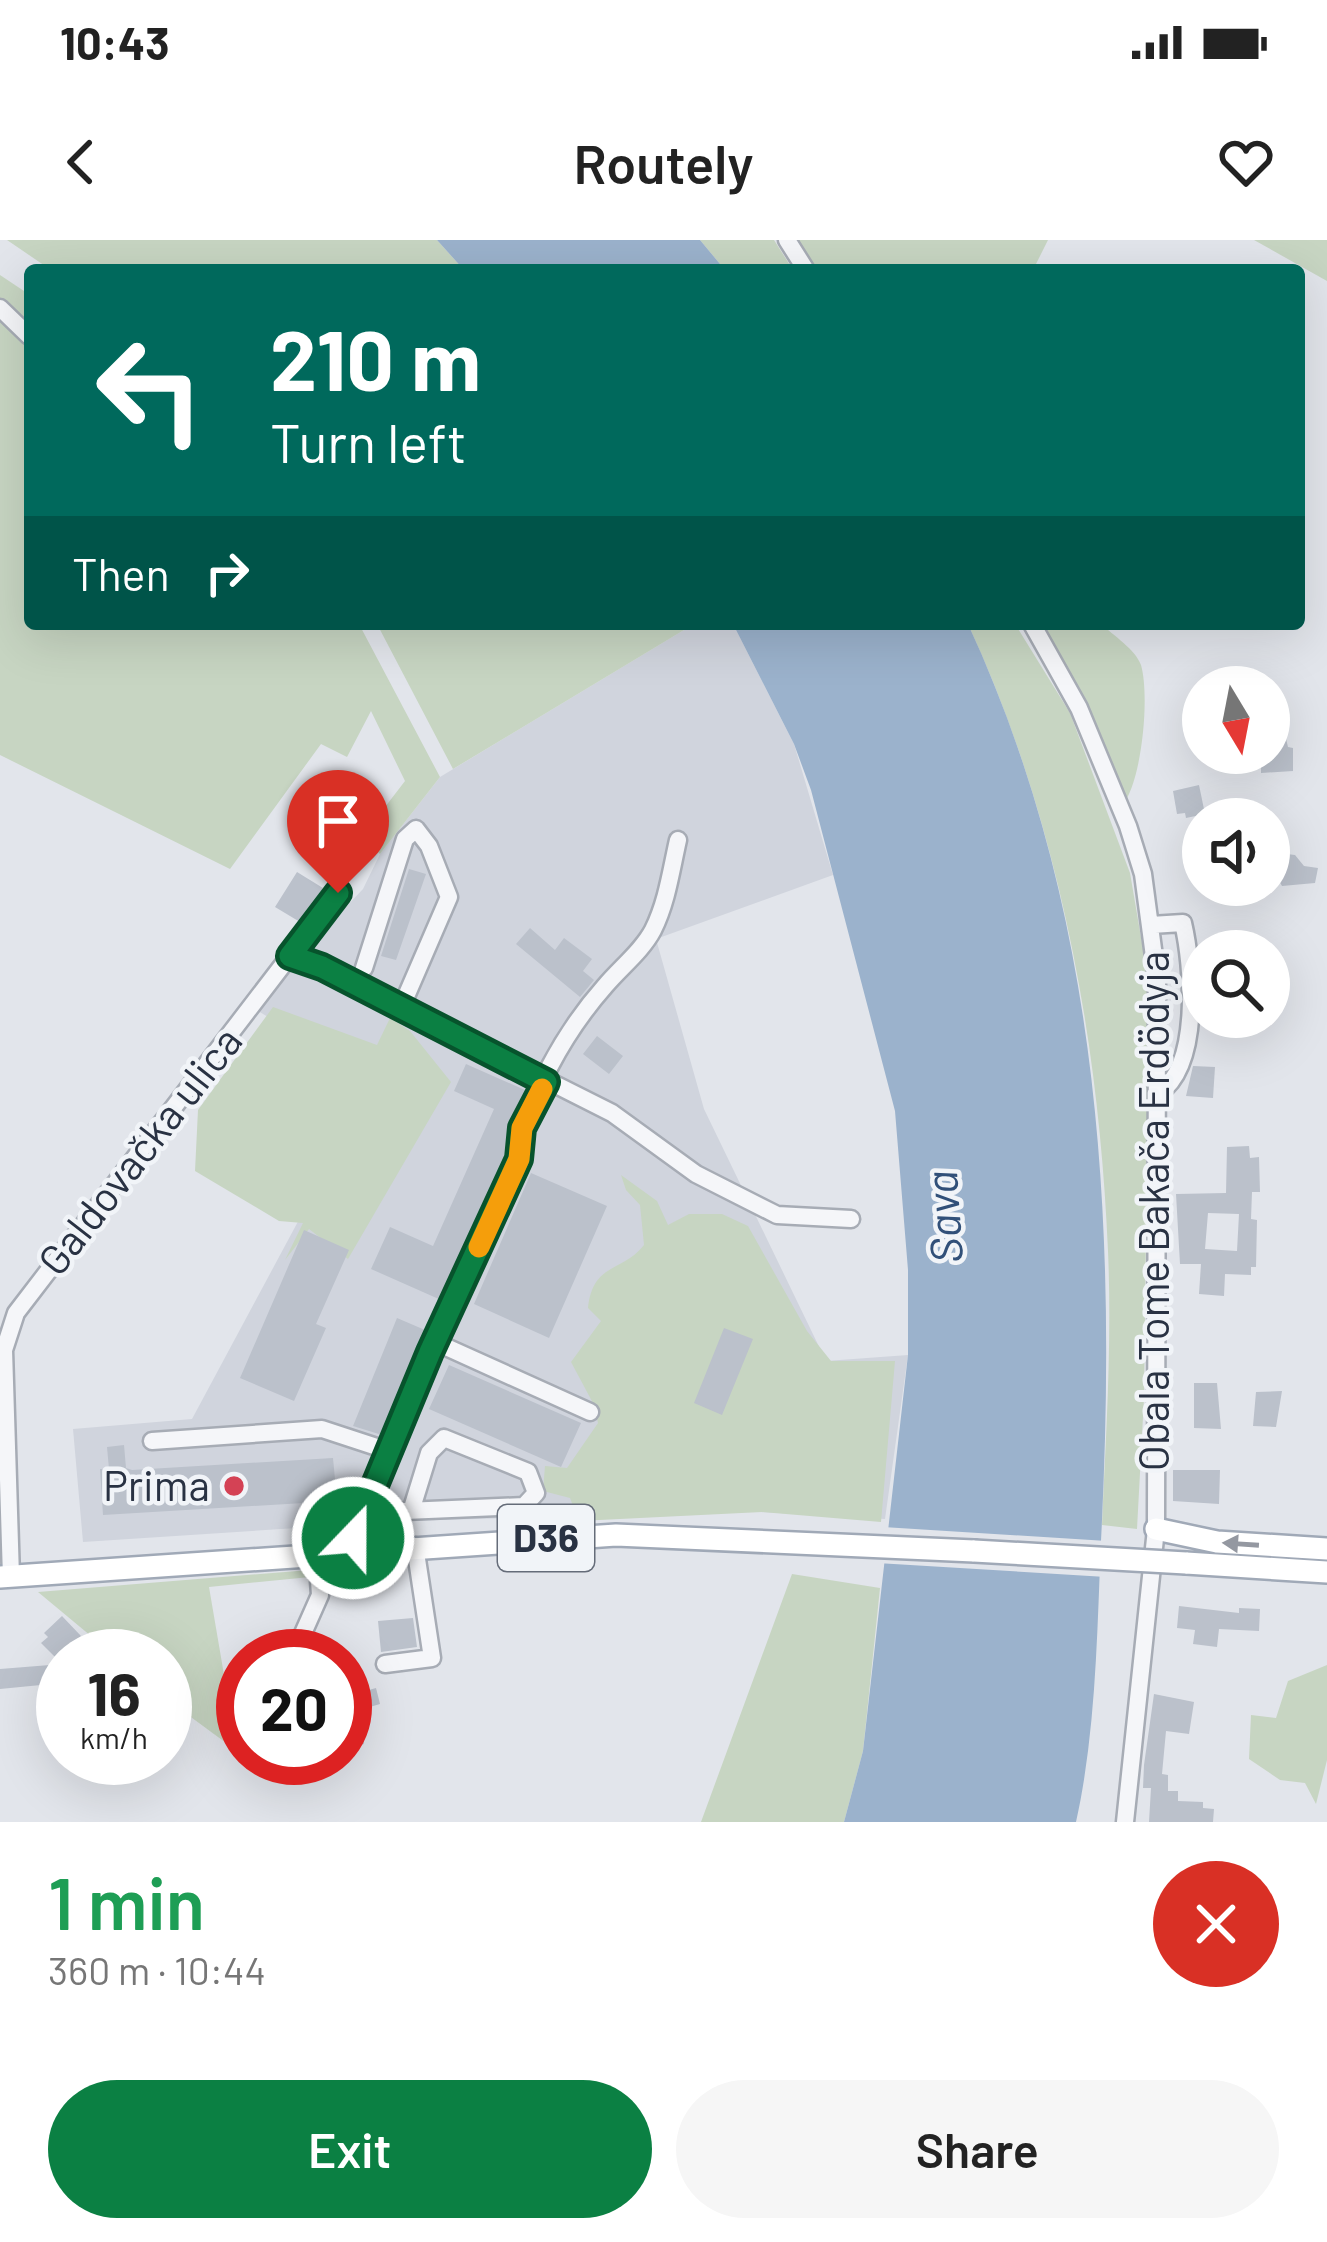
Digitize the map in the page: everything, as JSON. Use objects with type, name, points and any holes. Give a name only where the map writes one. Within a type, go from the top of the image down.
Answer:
[{"type":"main road","points":[[1156,1529],[1217,1542],[1327,1549]]},
{"type":"main road","name":"Galdovačka ulica","points":[[6,1577],[616,1535],[744,1538],[1327,1572]]},
{"type":"street","points":[[0,308],[24,331]]},
{"type":"street","name":"Obala Tome Bakača Erdödyja","points":[[1035,630],[1106,768],[1143,874],[1159,1005],[1156,1529],[1124,1822]]},
{"type":"street","points":[[364,968],[405,839],[416,830],[429,846],[449,897],[401,1008]]},
{"type":"street","points":[[348,1551],[435,1342],[519,1159],[522,1128],[600,990],[650,935],[663,907],[678,840]]},
{"type":"street","name":"Galdovačka ulica","points":[[6,1577],[4,1350],[16,1312],[338,893]]},
{"type":"street","points":[[1151,925],[1183,923],[1193,987],[1182,1053],[1169,1086],[1159,1094]]},
{"type":"street","points":[[290,956],[612,1112],[696,1174],[777,1215],[851,1219]]},
{"type":"street","points":[[435,1342],[590,1412]]},
{"type":"street","points":[[152,1441],[322,1429],[389,1450]]},
{"type":"street","points":[[312,1516],[524,1506],[536,1493],[527,1472],[443,1438],[429,1454],[412,1508]]},
{"type":"street","points":[[385,1664],[432,1658],[415,1546]]},
{"type":"street","points":[[305,1629],[320,1595],[317,1553]]},
{"type":"shaded area","points":[[684,630],[736,630],[794,744],[833,875],[656,939],[704,1109],[826,1361],[908,1355],[885,1519],[743,1511],[405,1521],[83,1542],[73,1429],[192,1419],[374,1080],[258,1011],[270,966],[305,950],[363,889],[380,854],[440,777]]},
{"type":"green space","points":[[7,240],[437,240],[459,264],[42,264]]},
{"type":"green space","points":[[700,240],[774,240],[789,264],[720,264]]},
{"type":"green space","points":[[792,240],[1048,240],[1036,264],[807,264]]},
{"type":"green space","points":[[1254,240],[1327,240],[1327,281],[1305,269],[1305,264]]},
{"type":"green space","points":[[0,275],[24,291],[24,630],[362,630],[440,777],[380,854],[362,837],[405,781],[371,711],[347,757],[321,744],[230,869],[0,755]]},
{"type":"green space","points":[[380,630],[684,630],[453,769]]},
{"type":"green space","points":[[971,630],[1019,630],[1070,713],[1130,873],[1149,984],[1144,1398],[1137,1529],[1102,1525],[1108,1251],[1095,1090],[1068,930],[1049,852],[999,698]]},
{"type":"green space","points":[[1039,630],[1108,630],[1141,665],[1142,738],[1135,778],[1122,806]]},
{"type":"green space","points":[[273,1007],[377,1045],[390,1018],[410,1031],[451,1082],[348,1259],[309,1229],[285,1260],[303,1223],[279,1221],[195,1171],[198,1110]]},
{"type":"green space","points":[[621,1175],[657,1201],[668,1225],[689,1214],[722,1214],[748,1226],[807,1331],[831,1361],[895,1361],[881,1522],[762,1512],[579,1521],[570,1498],[543,1491],[545,1466],[567,1468],[598,1423],[594,1405],[571,1362],[601,1321],[588,1308],[591,1293],[602,1275],[644,1245],[640,1205],[626,1190]]},
{"type":"green space","points":[[310,1570],[310,1577],[209,1587],[216,1629],[216,1736],[192,1718],[192,1629],[83,1629],[38,1592]]},
{"type":"green space","points":[[792,1574],[880,1588],[863,1751],[844,1822],[701,1822]]},
{"type":"green space","points":[[1327,1665],[1327,1760],[1316,1804],[1305,1783],[1280,1780],[1249,1759],[1251,1715],[1276,1718],[1288,1681]]},
{"type":"water","points":[[437,240],[700,240],[720,264],[459,264]]},
{"type":"water","name":"Sava","points":[[736,630],[970,630],[1013,734],[1048,845],[1091,1074],[1106,1306],[1097,1647],[1088,1753],[1076,1822],[844,1822],[863,1751],[908,1355],[908,1270],[895,1111],[811,790],[794,744]]},
{"type":"pier","points":[[883,1527],[1107,1541],[1106,1577],[877,1563]]},
{"type":"building","points":[[1199,785],[1202,798],[1182,798],[1182,813],[1177,814],[1173,791]]},
{"type":"building","points":[[1290,854],[1304,866],[1318,868],[1315,883],[1290,885]]},
{"type":"building","points":[[409,869],[426,874],[396,960],[381,956]]},
{"type":"building","points":[[297,872],[323,888],[300,922],[275,907]]},
{"type":"building","points":[[530,928],[555,950],[564,938],[592,959],[583,971],[594,980],[580,997],[516,944]]},
{"type":"building","points":[[597,1036],[623,1056],[609,1074],[583,1054]]},
{"type":"building","points":[[466,1064],[525,1090],[507,1153],[441,1300],[371,1269],[390,1227],[433,1246],[494,1109],[454,1091]]},
{"type":"building","points":[[1193,1066],[1215,1067],[1213,1098],[1186,1096]]},
{"type":"building","points":[[1249,1146],[1250,1158],[1259,1157],[1260,1192],[1252,1192],[1251,1219],[1257,1220],[1256,1267],[1251,1267],[1251,1275],[1225,1274],[1224,1296],[1199,1294],[1201,1264],[1180,1264],[1176,1194],[1226,1193],[1227,1147]],"holes":[[[1208,1213],[1239,1214],[1237,1251],[1205,1249]]]},
{"type":"building","points":[[531,1173],[607,1206],[549,1338],[474,1304]]},
{"type":"building","points":[[304,1230],[349,1250],[316,1324],[326,1328],[294,1401],[240,1378]]},
{"type":"building","points":[[397,1318],[425,1330],[382,1435],[353,1426]]},
{"type":"building","points":[[724,1328],[753,1339],[722,1415],[694,1403]]},
{"type":"building","points":[[449,1365],[581,1423],[561,1467],[429,1409]]},
{"type":"building","points":[[1194,1383],[1217,1383],[1221,1429],[1194,1428]]},
{"type":"building","points":[[1282,1391],[1276,1427],[1253,1426],[1256,1392]]},
{"type":"building","name":"Prima","points":[[124,1445],[126,1468],[132,1470],[333,1458],[337,1501],[103,1515],[100,1469],[109,1469],[107,1447]]},
{"type":"building","points":[[1173,1470],[1220,1470],[1219,1504],[1173,1501]]},
{"type":"building","points":[[1179,1606],[1239,1613],[1239,1608],[1260,1609],[1259,1631],[1219,1629],[1217,1647],[1193,1644],[1195,1630],[1177,1628]]},
{"type":"building","points":[[62,1616],[74,1629],[48,1629]]},
{"type":"building","points":[[413,1618],[417,1647],[381,1652],[378,1621]]},
{"type":"building","points":[[36,1666],[36,1685],[0,1689],[0,1669]]},
{"type":"building","points":[[376,1688],[380,1704],[372,1706],[372,1689]]},
{"type":"building","points":[[1154,1694],[1194,1702],[1189,1734],[1166,1731],[1162,1774],[1168,1775],[1168,1791],[1178,1791],[1178,1801],[1203,1802],[1203,1808],[1214,1809],[1213,1822],[1149,1822],[1151,1788],[1143,1788]]},
{"type":"slow traffic","points":[[479,1247],[519,1159],[522,1128],[542,1089]]},
{"type":"place","name":"Prima","points":[[234,1486]]},
{"type":"route","points":[[338,893],[290,956],[322,967],[546,1082],[522,1128],[519,1159],[430,1352],[353,1538]]}]
